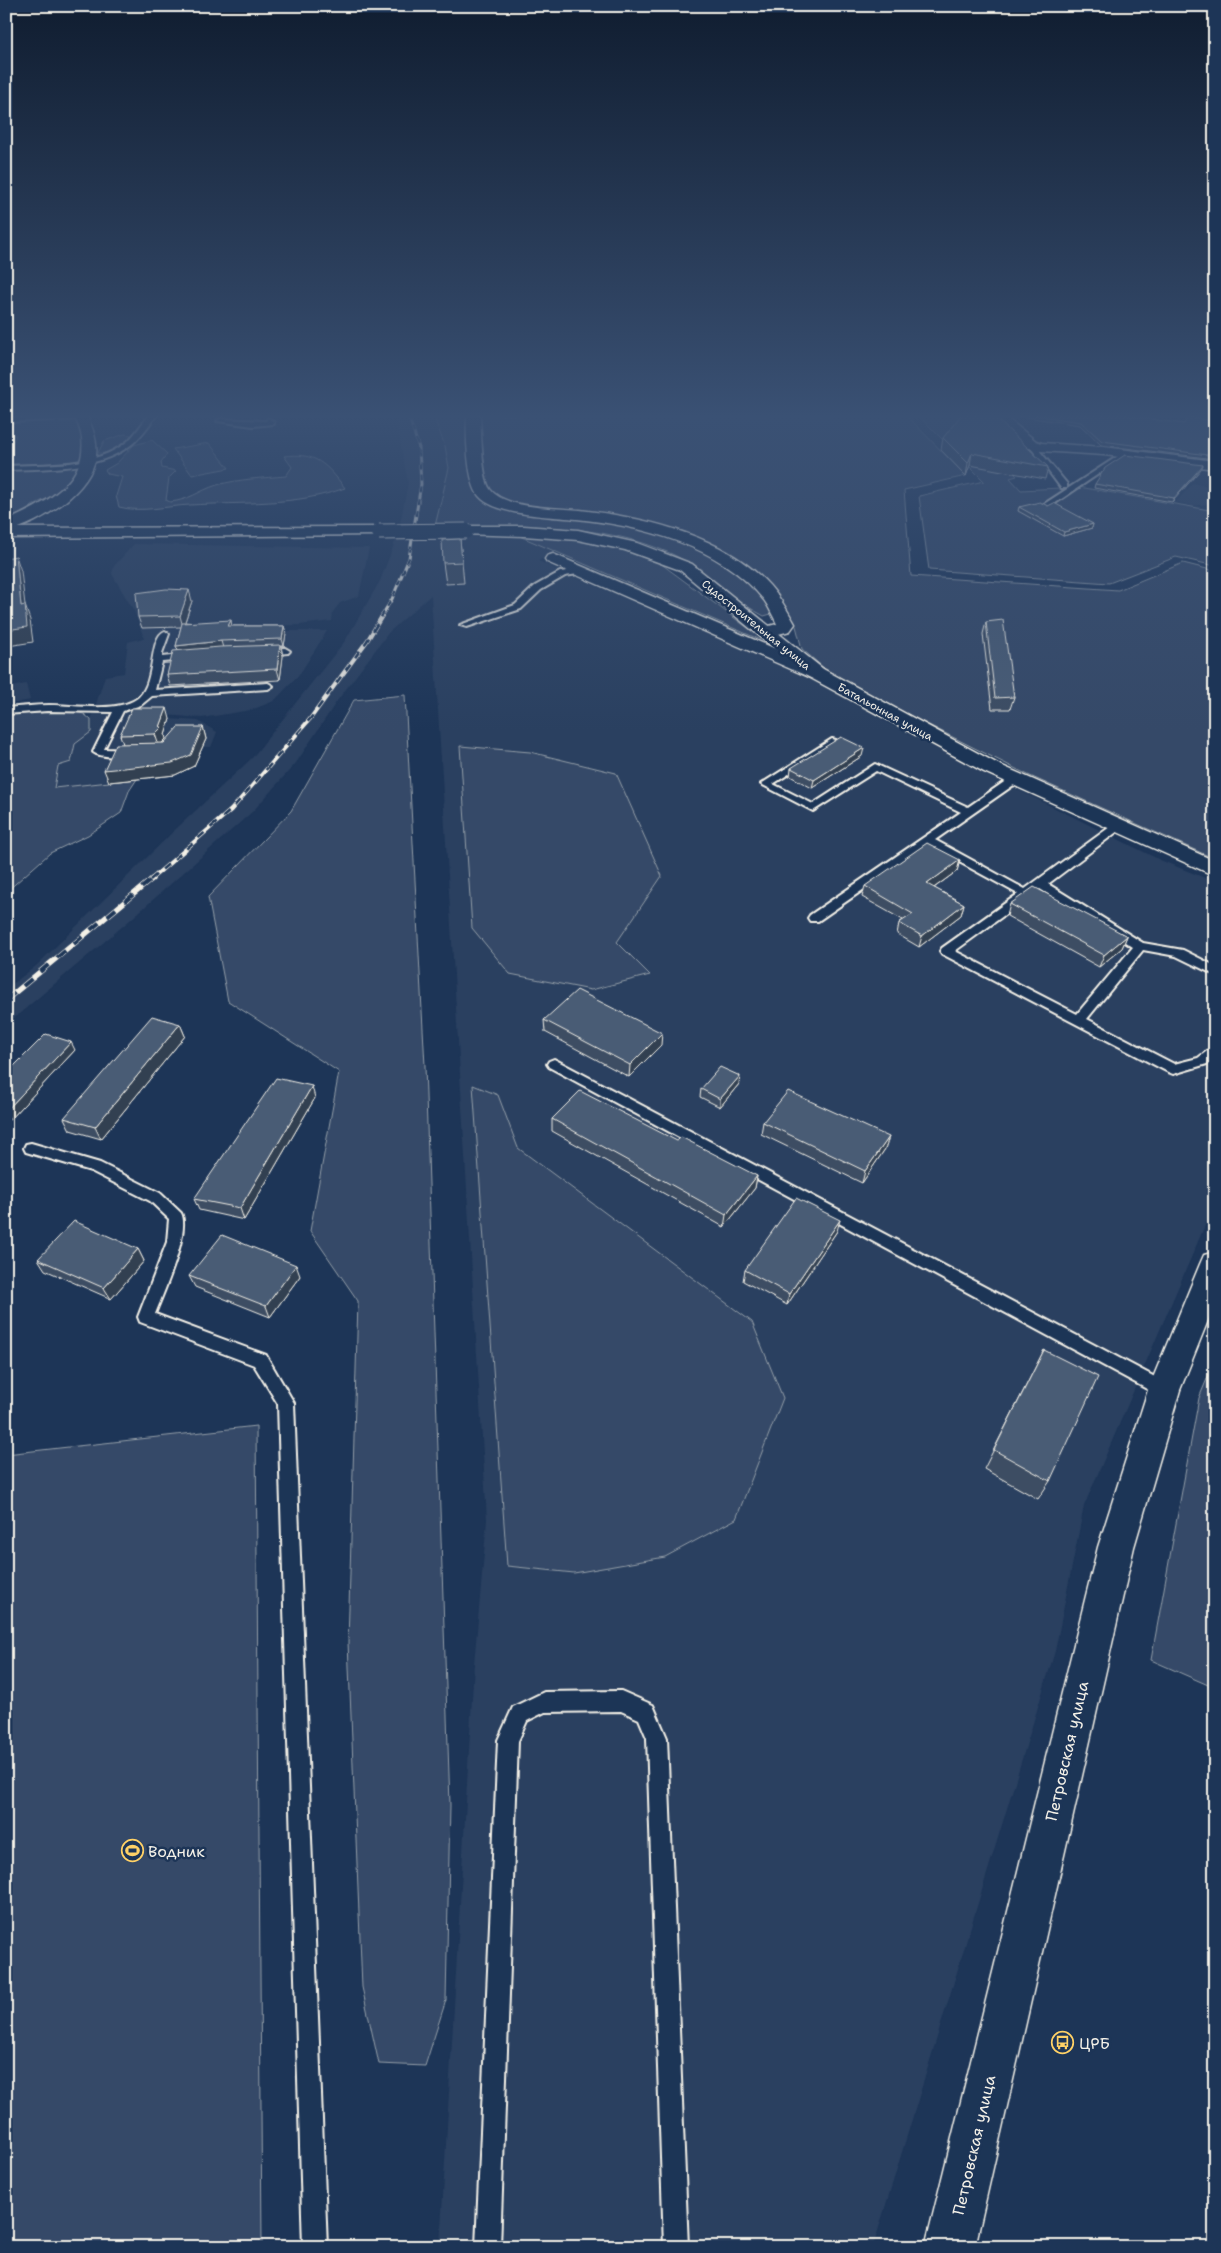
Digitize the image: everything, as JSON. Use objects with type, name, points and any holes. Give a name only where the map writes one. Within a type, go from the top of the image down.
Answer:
[{"type":"street","points":[[6,527],[20,520]]},
{"type":"street","points":[[608,520],[634,524],[670,535],[722,556],[759,586],[772,601],[784,621],[784,627],[767,632]]},
{"type":"street","name":"Судостроительная улица","points":[[6,533],[466,531],[556,532],[585,535],[634,545],[686,567],[816,673]]},
{"type":"street","name":"Батальонная улица","points":[[554,559],[816,673],[896,718],[1014,780],[1215,869]]},
{"type":"street","name":"Петровская улица","points":[[950,2247],[1112,1565],[1164,1390],[1215,1264]]},
{"type":"lane","points":[[464,625],[518,606],[538,588],[562,574],[582,571]]},
{"type":"lane","points":[[6,712],[48,708],[119,709],[138,703],[149,693],[158,660],[157,652],[165,634]]},
{"type":"lane","points":[[250,652],[285,651]]},
{"type":"lane","points":[[158,660],[204,655]]},
{"type":"lane","points":[[149,693],[268,686]]},
{"type":"lane","points":[[119,709],[98,752],[145,752]]},
{"type":"lane","points":[[832,742],[766,784],[813,808],[875,767],[968,811]]},
{"type":"lane","points":[[814,918],[1014,780]]},
{"type":"lane","points":[[1118,826],[946,951],[1173,1070],[1202,1061],[1215,1050]]},
{"type":"lane","points":[[927,840],[1026,894]]},
{"type":"lane","points":[[1040,884],[1140,946],[1179,954],[1215,971]]},
{"type":"lane","points":[[1078,1021],[1140,946]]},
{"type":"lane","points":[[554,1064],[1164,1390]]},
{"type":"lane","points":[[31,1148],[95,1167],[155,1197],[176,1216],[174,1242],[146,1317],[260,1360],[286,1403],[315,2247]]},
{"type":"lane","points":[[488,2247],[508,1740],[520,1714],[544,1702],[621,1701],[646,1712],[657,1738],[676,2247]]},
{"type":"shaded area","points":[[401,520],[437,520],[434,536],[517,535],[556,551],[538,561],[808,676],[888,723],[984,773],[1160,860],[1215,882],[1215,1202],[1084,1506],[1055,1651],[873,2247],[440,2247],[474,1664],[487,1520],[431,595],[389,632],[337,701],[296,763],[253,811],[130,920],[6,1025],[6,989],[36,966],[177,828],[252,758],[345,641],[380,581],[398,534]]},
{"type":"shaded area","points":[[436,520],[599,520],[645,529],[699,549],[732,567],[768,603],[771,614],[764,616],[731,596],[688,563],[672,554],[644,543],[586,531],[556,528],[435,526]]},
{"type":"shaded area","points":[[605,520],[906,520],[911,576],[1118,590],[1183,563],[1215,571],[1215,859],[1030,776],[911,716],[825,669],[802,649],[796,626],[765,586],[676,534]]},
{"type":"shaded area","points":[[922,520],[1215,520],[1215,566],[1176,557],[1109,583],[929,570]]},
{"type":"shaded area","points":[[517,535],[581,540],[627,550],[660,563],[768,643]]},
{"type":"shaded area","points":[[134,544],[369,548],[359,596],[340,603],[333,612],[332,621],[299,625],[232,627],[231,631],[327,631],[299,675],[274,701],[251,710],[202,718],[140,713],[170,719],[198,721],[217,732],[211,747],[203,747],[194,766],[175,775],[54,788],[58,766],[71,762],[75,744],[91,732],[91,720],[105,676],[124,673],[128,642],[144,638],[134,611],[112,574],[114,566]]},
{"type":"shaded area","points":[[26,684],[30,700],[6,705],[6,688]]},
{"type":"shaded area","points":[[405,695],[425,1066],[450,1805],[446,2000],[425,2066],[379,2064],[362,1987],[348,1642],[358,1301],[310,1231],[339,1072],[228,1001],[208,897],[291,811],[354,700]]},
{"type":"shaded area","points":[[69,711],[84,714],[91,720],[91,732],[75,744],[71,762],[58,766],[54,788],[137,779],[129,791],[121,813],[88,835],[50,853],[6,892],[6,715]]},
{"type":"shaded area","points":[[460,746],[530,752],[616,773],[662,876],[617,942],[650,975],[591,990],[510,974],[472,928]]},
{"type":"shaded area","points":[[473,1085],[498,1095],[518,1148],[752,1322],[783,1398],[736,1519],[665,1557],[574,1573],[507,1566]]},
{"type":"shaded area","points":[[1215,1360],[1215,1688],[1151,1660],[1199,1398]]},
{"type":"shaded area","name":"Водник","points":[[256,1426],[262,2247],[6,2247],[6,1454]]},
{"type":"building","points":[[1043,520],[1086,520],[1093,524],[1064,532]]},
{"type":"building","points":[[460,539],[462,562],[443,563],[442,540]]},
{"type":"building","points":[[16,556],[21,606],[25,605],[27,627],[6,630],[6,558]]},
{"type":"building","points":[[166,589],[189,590],[180,616],[138,617],[136,593]]},
{"type":"building","points":[[231,620],[228,626],[284,626],[282,639],[221,641],[176,646],[182,623]]},
{"type":"building","points":[[1003,620],[1014,697],[995,698],[986,622]]},
{"type":"building","points":[[280,645],[277,669],[167,675],[173,651]]},
{"type":"building","points":[[132,708],[167,708],[160,727],[162,727],[155,734],[120,735]]},
{"type":"building","points":[[178,727],[203,727],[191,755],[172,763],[104,770],[116,744],[164,743]]},
{"type":"building","points":[[841,737],[864,748],[814,780],[791,768]]},
{"type":"building","points":[[927,843],[960,860],[927,884],[964,904],[922,936],[899,923],[913,914],[865,886]]},
{"type":"building","points":[[1034,887],[1127,936],[1104,955],[1010,904]]},
{"type":"building","points":[[577,990],[662,1033],[630,1065],[544,1020]]},
{"type":"building","points":[[152,1016],[180,1024],[95,1127],[64,1118]]},
{"type":"building","points":[[46,1034],[71,1042],[6,1111],[6,1074]]},
{"type":"building","points":[[720,1067],[740,1076],[720,1099],[701,1089]]},
{"type":"building","points":[[276,1078],[312,1086],[240,1208],[194,1199]]},
{"type":"building","points":[[580,1091],[677,1141],[681,1137],[757,1176],[726,1215],[552,1119]]},
{"type":"building","points":[[788,1091],[889,1137],[865,1171],[763,1122]]},
{"type":"building","points":[[796,1198],[840,1220],[789,1294],[745,1270]]},
{"type":"building","points":[[74,1221],[138,1249],[104,1288],[38,1259]]},
{"type":"building","points":[[222,1235],[296,1265],[266,1306],[189,1276]]},
{"type":"building","points":[[1044,1350],[1098,1377],[1050,1481],[994,1450]]},
{"type":"railway","points":[[381,617],[392,599],[409,558],[415,520]]},
{"type":"railway","points":[[150,880],[231,810],[310,719],[367,641],[382,616]]},
{"type":"railway","points":[[6,1000],[152,879]]},
{"type":"place","name":"Водник","points":[[132,1851]]},
{"type":"place","name":"ЦРБ","points":[[1063,2043]]}]
